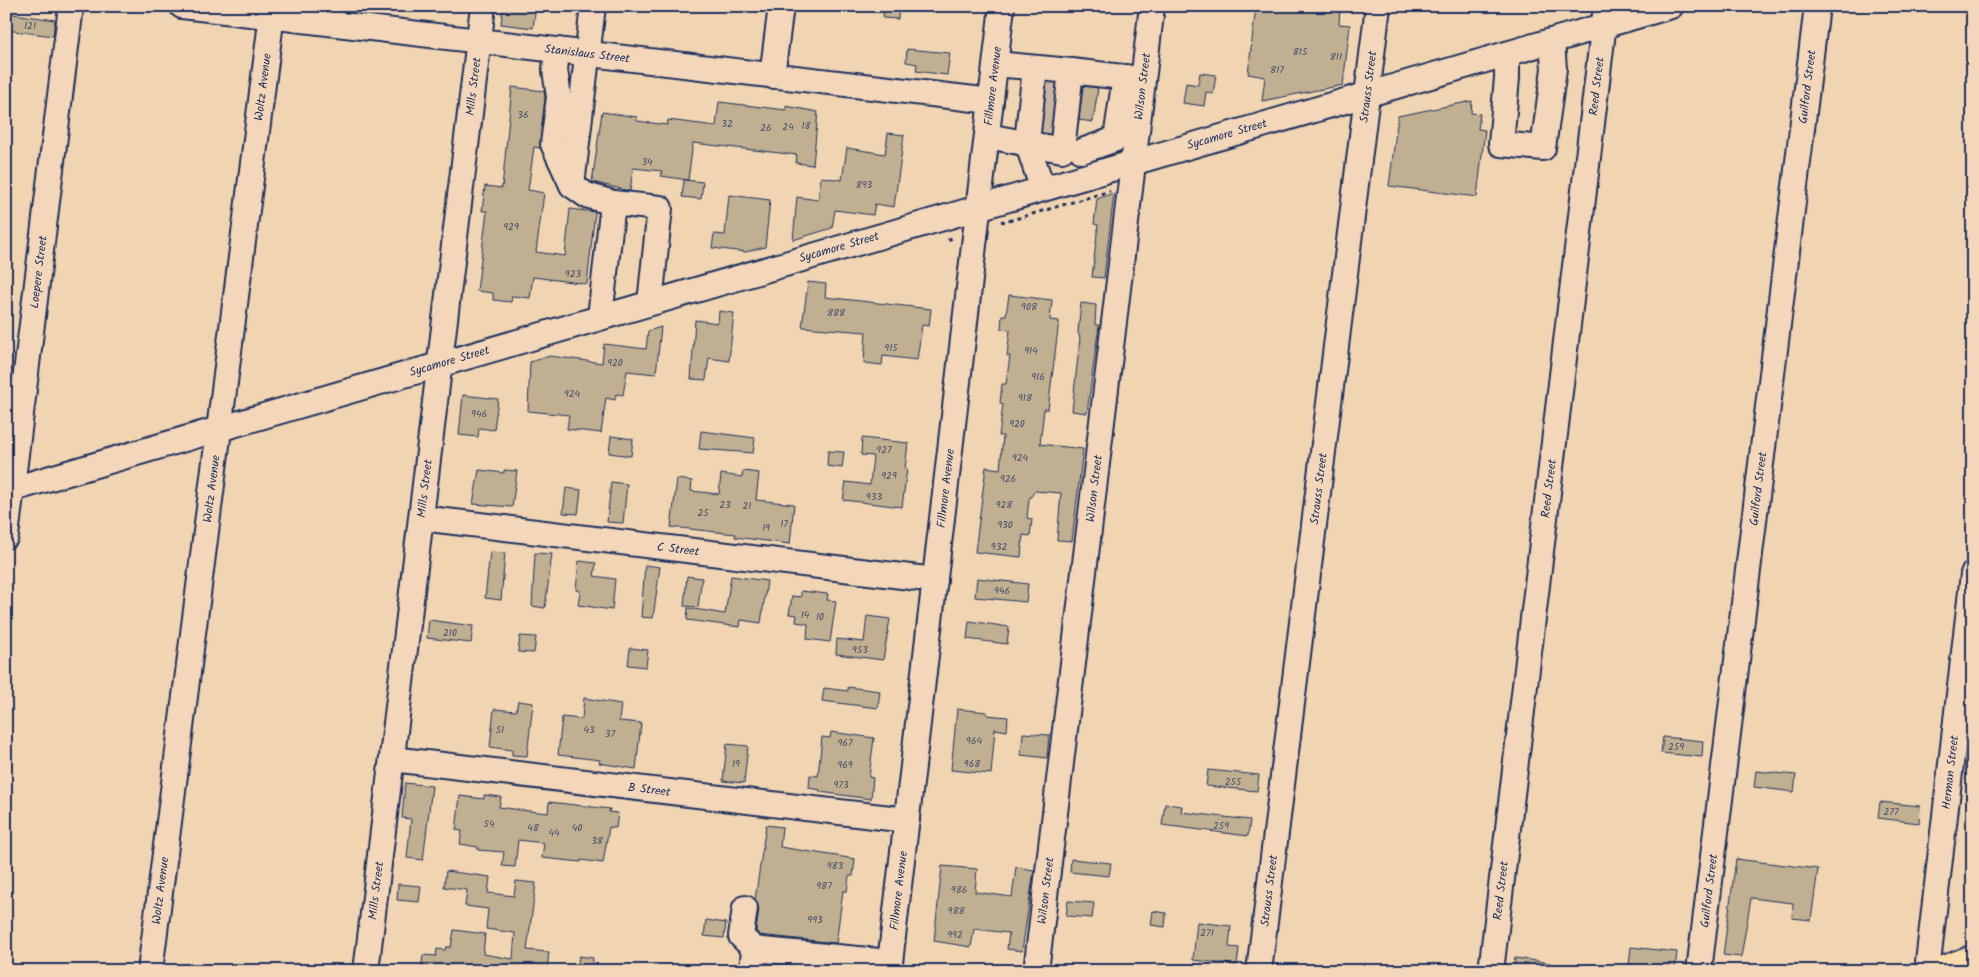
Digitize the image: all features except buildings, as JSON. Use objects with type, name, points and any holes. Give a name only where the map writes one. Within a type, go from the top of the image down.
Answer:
[{"type":"main road","points":[[1942,971],[1973,959]]},
{"type":"street","name":"Loepere Street","points":[[6,536],[9,490],[71,6]]},
{"type":"street","name":"Stanislaus Street","points":[[182,6],[272,12],[479,41],[991,101]]},
{"type":"street","name":"Mills Street","points":[[366,971],[483,6]]},
{"type":"street","points":[[572,185],[593,6]]},
{"type":"street","points":[[772,76],[781,6]]},
{"type":"street","name":"Fillmore Avenue","points":[[889,966],[1002,6]]},
{"type":"street","name":"Wilson Street","points":[[1036,971],[1134,162],[1126,138],[1134,79],[1152,6]]},
{"type":"street","name":"Strauss Street","points":[[1259,971],[1378,6]]},
{"type":"street","name":"Sycamore Street","points":[[9,490],[439,366],[979,205],[1552,41],[1605,16],[1672,6]]},
{"type":"street","name":"Guilford Street","points":[[1699,971],[1817,6]]},
{"type":"street","name":"Woltz Avenue","points":[[150,971],[272,12]]},
{"type":"street","name":"Reed Street","points":[[1491,971],[1605,16]]},
{"type":"street","points":[[1507,54],[1508,78],[1501,144],[1543,148],[1554,69],[1552,41]]},
{"type":"street","points":[[557,50],[555,70],[558,97],[553,144],[572,185],[586,195],[613,203],[660,208],[650,303]]},
{"type":"street","points":[[996,64],[1050,104],[1072,151],[1088,174]]},
{"type":"street","points":[[987,136],[1050,104],[1134,79]]},
{"type":"street","points":[[1050,104],[1072,151]]},
{"type":"street","points":[[1042,187],[1050,104]]},
{"type":"street","points":[[1072,151],[1126,138]]},
{"type":"street","points":[[600,318],[613,203]]},
{"type":"street","name":"C Street","points":[[421,518],[935,580]]},
{"type":"street","name":"Herman Street","points":[[1927,971],[1973,574]]},
{"type":"street","name":"B Street","points":[[392,759],[907,820]]},
{"type":"street","points":[[745,908],[741,936],[753,960],[889,966]]},
{"type":"path","points":[[1005,222],[1116,189]]},
{"type":"path","points":[[948,240],[954,237]]},
{"type":"tunnel","points":[[1046,89],[1063,91]]},
{"type":"tunnel","points":[[1044,106],[1061,107]]},
{"type":"tunnel","points":[[1042,124],[1059,126]]}]
